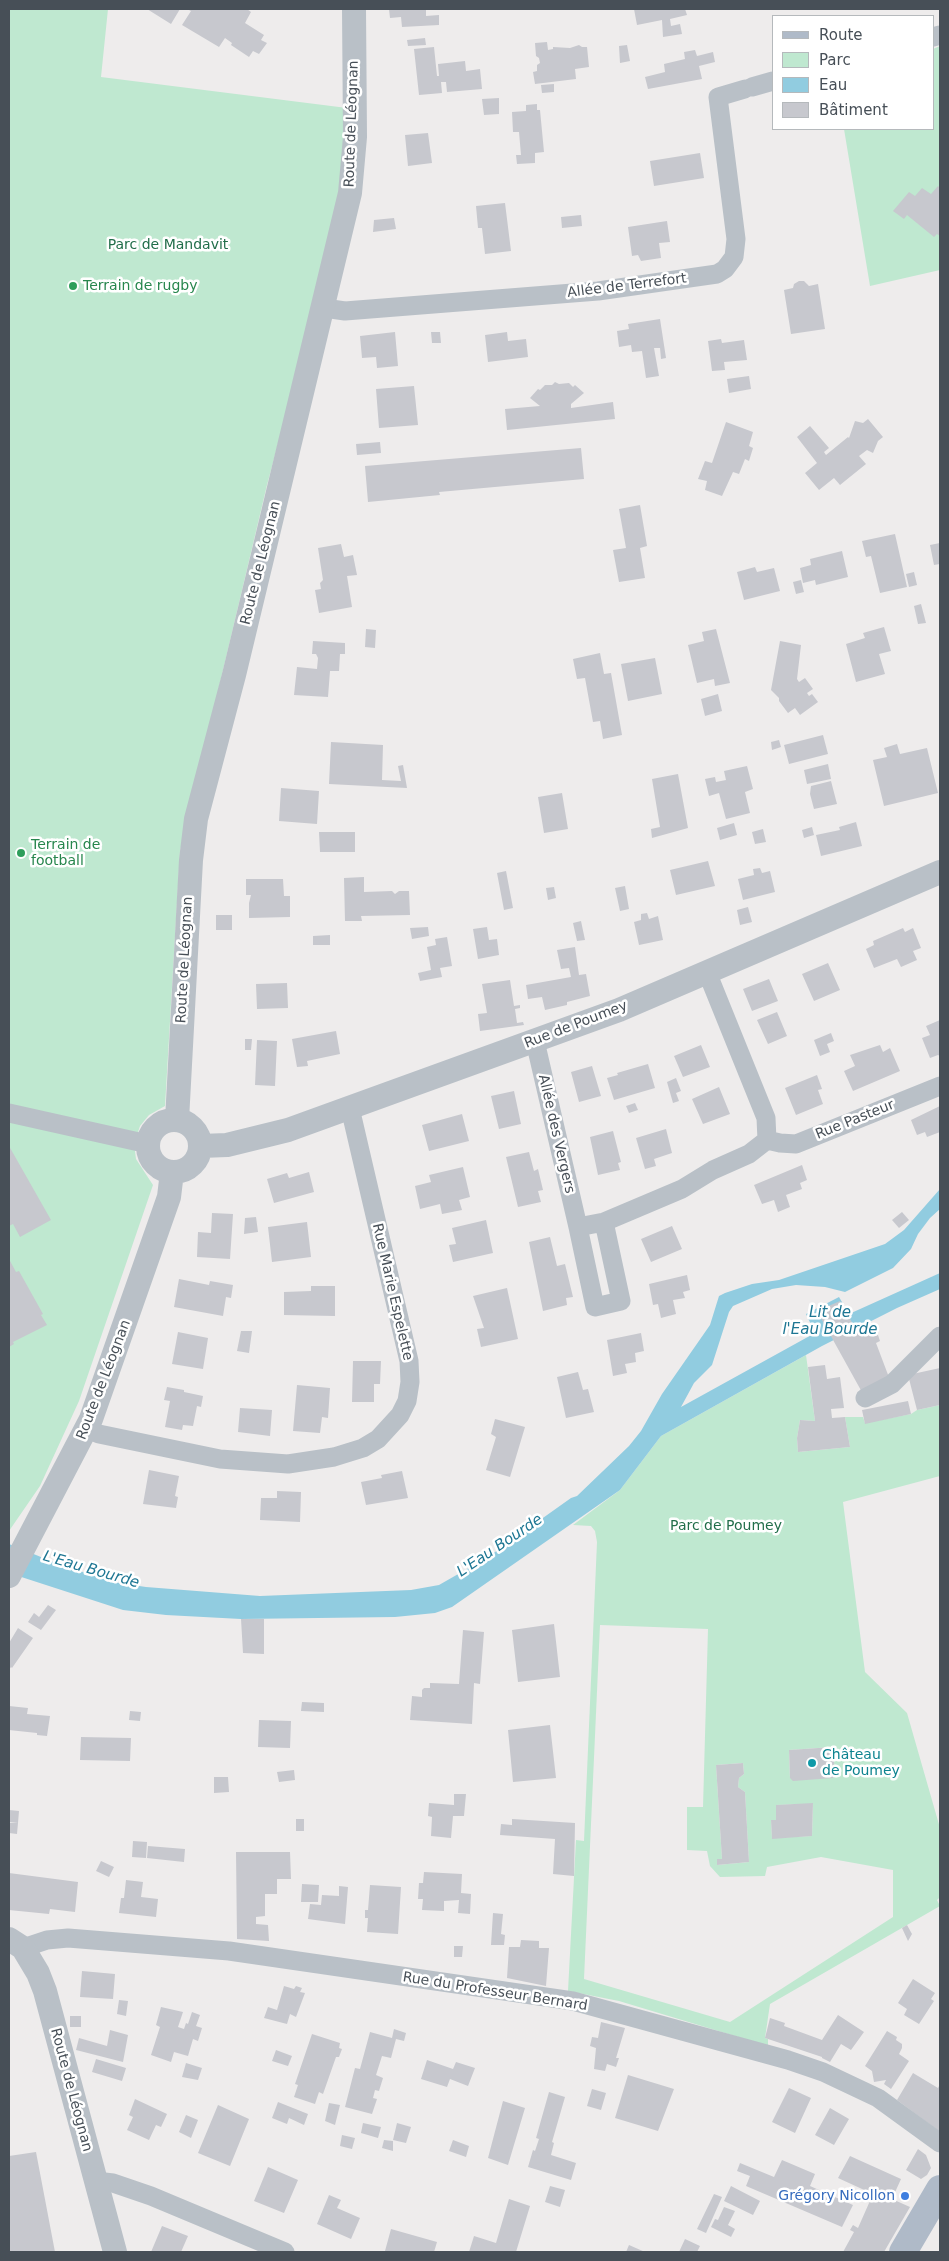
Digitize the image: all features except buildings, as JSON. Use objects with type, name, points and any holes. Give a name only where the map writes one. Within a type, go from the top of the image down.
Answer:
[{"type":"main road","points":[[903,2252],[940,2189]]},
{"type":"street","name":"Route de Léognan","points":[[176,1120],[190,869],[196,819],[234,675],[349,202],[354,159],[354,9]]},
{"type":"street","name":"Allée de Terrefort","points":[[324,308],[345,311],[598,291],[717,274],[730,264],[734,257],[736,244],[718,96],[772,81]]},
{"type":"street","name":"Rue de Poumey","points":[[201,1146],[214,1147],[288,1130],[619,1010],[940,872]]},
{"type":"street","points":[[578,1227],[604,1222],[682,1189],[713,1170],[749,1154],[767,1140],[766,1118],[707,972]]},
{"type":"street","name":"Allée des Vergers","points":[[535,1041],[595,1306],[621,1301],[604,1222]]},
{"type":"street","name":"Rue Pasteur","points":[[767,1140],[796,1144],[940,1086]]},
{"type":"street","name":"Rue Marie Espelette","points":[[87,1429],[99,1434],[220,1460],[288,1464],[334,1457],[363,1448],[378,1439],[400,1415],[407,1400],[409,1361],[350,1108]]},
{"type":"street","points":[[9,1113],[148,1144]]},
{"type":"street","points":[[176,1120],[191,1126],[196,1132],[201,1146],[199,1155],[188,1168],[172,1172],[163,1170],[156,1165],[148,1151],[148,1144],[154,1129],[160,1123],[176,1120]]},
{"type":"street","name":"Route de Léognan","points":[[9,1576],[87,1429],[102,1393],[166,1206],[172,1172]]},
{"type":"street","points":[[865,1398],[892,1384],[940,1336]]},
{"type":"street","name":"Rue du Professeur Bernard","points":[[16,1944],[68,1938],[229,1950],[572,2001],[788,2060],[823,2072],[878,2098],[940,2143]]},
{"type":"street","name":"Route de Léognan","points":[[16,1944],[38,1973],[44,1991],[115,2252]]},
{"type":"street","points":[[96,2181],[113,2183],[150,2196],[285,2252]]},
{"type":"green space","name":"Parc de Mandavit","points":[[9,9],[108,9],[101,77],[347,108],[344,172],[313,311],[267,485],[180,851],[165,1106],[149,1115],[140,1126],[134,1144],[136,1159],[153,1185],[79,1401],[40,1486],[9,1531]]},
{"type":"green space","points":[[940,46],[940,270],[870,286],[844,130],[934,130],[934,49]]},
{"type":"green space","name":"Parc de Poumey","points":[[806,1355],[815,1421],[800,1420],[797,1438],[798,1452],[850,1447],[845,1417],[863,1417],[865,1423],[911,1414],[917,1410],[940,1405],[940,1476],[843,1502],[865,1672],[907,1713],[940,1828],[940,1897],[937,1900],[940,1906],[770,2004],[765,2038],[768,2039],[768,2046],[619,2001],[568,1991],[576,1840],[584,1841],[597,1542],[595,1531],[591,1526],[573,1525],[620,1490],[661,1436]],"holes":[[[600,1625],[708,1629],[703,1807],[687,1807],[687,1850],[707,1851],[710,1866],[720,1877],[765,1876],[767,1867],[821,1857],[893,1870],[893,1917],[730,2022],[584,1979]],[[833,1747],[835,1775],[833,1778],[790,1778],[789,1750]],[[743,1763],[744,1774],[739,1778],[738,1787],[745,1792],[749,1862],[717,1865],[717,1860],[722,1859],[716,1765]],[[813,1804],[812,1836],[772,1838],[771,1820],[776,1820],[776,1805]]]},
{"type":"water","name":"Lit de l'Eau Bourde","points":[[940,1189],[940,1209],[930,1218],[918,1234],[911,1249],[893,1268],[845,1292],[825,1287],[796,1285],[772,1289],[733,1306],[729,1312],[712,1365],[694,1383],[681,1407],[815,1333],[806,1314],[839,1297],[849,1314],[940,1273],[940,1289],[897,1308],[822,1346],[661,1436],[620,1490],[452,1607],[435,1613],[395,1617],[241,1619],[166,1615],[123,1610],[9,1573],[9,1544],[63,1566],[119,1583],[146,1587],[260,1596],[411,1590],[439,1585],[488,1557],[571,1498],[577,1496],[629,1446],[641,1431],[662,1394],[710,1325],[719,1296],[752,1284],[779,1280],[885,1244],[904,1230]]},
{"type":"place","name":"Terrain de rugby","points":[[73,286]]},
{"type":"place","name":"Terrain de football","points":[[21,853]]},
{"type":"place","name":"Château de Poumey","points":[[812,1763]]},
{"type":"place","name":"Grégory Nicollon","points":[[905,2196]]},
{"type":"water label","name":"L'Eau Bourde","points":[[500,1546]]},
{"type":"water label","name":"L'Eau Bourde","points":[[91,1570]]}]
